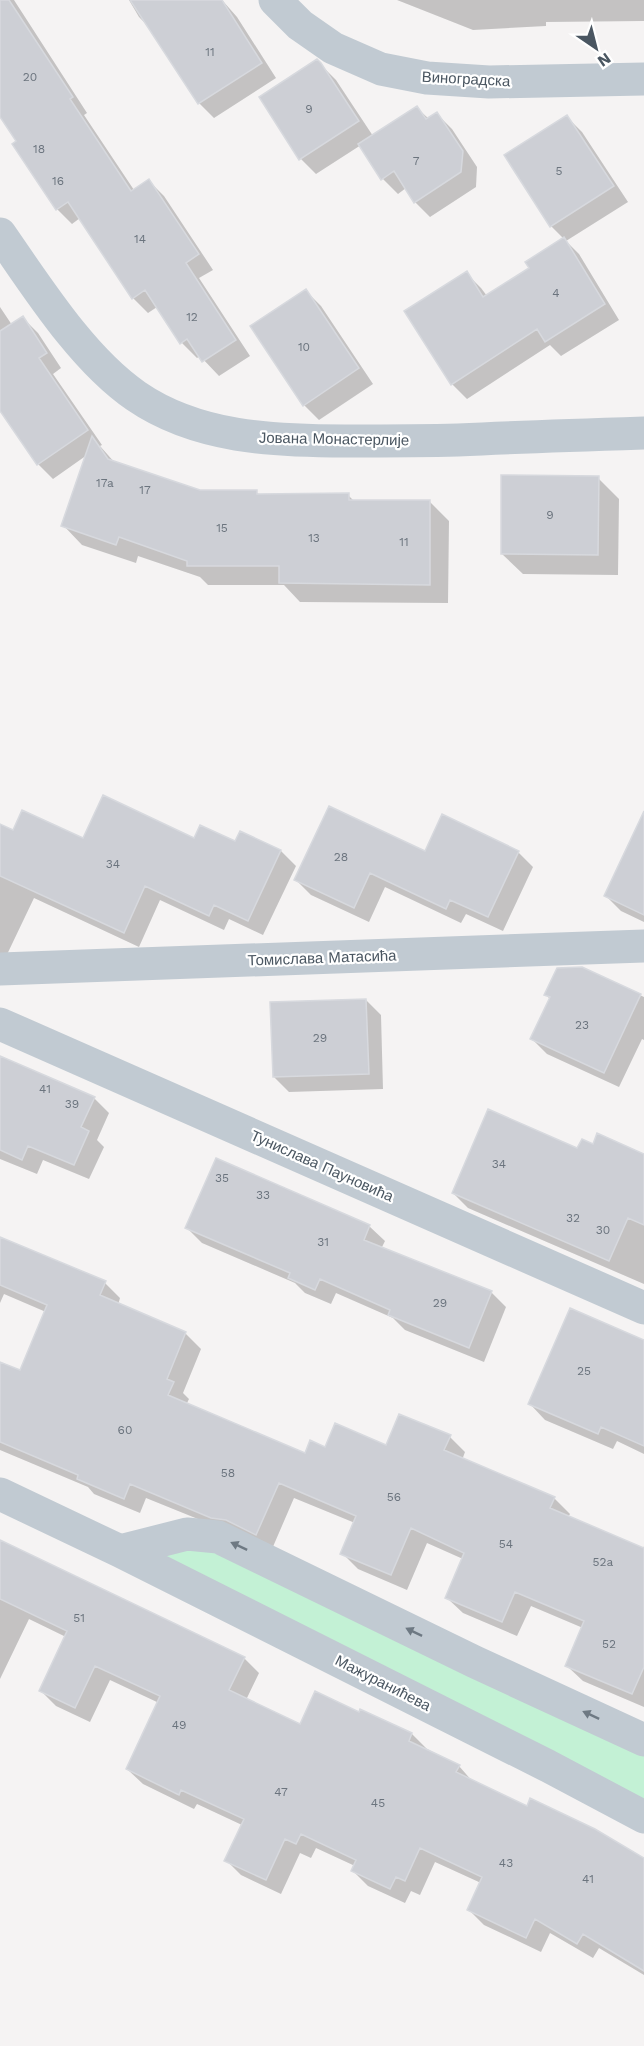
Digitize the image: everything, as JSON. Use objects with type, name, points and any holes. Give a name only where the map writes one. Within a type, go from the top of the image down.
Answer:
[{"type":"street","name":"Виноградска","points":[[275,0],[300,25],[333,48],[381,69],[428,78],[489,82],[644,79]]},
{"type":"street","name":"Јована Монастерлије","points":[[0,234],[74,337],[109,375],[136,397],[174,417],[202,427],[259,439],[286,441],[403,442],[644,433]]},
{"type":"street","name":"Томислава Матасића","points":[[0,969],[644,946]]},
{"type":"street","name":"Тунислава Пауновића","points":[[0,1024],[644,1308]]},
{"type":"street","name":"Мажуранићева","points":[[0,1494],[120,1551],[548,1766],[644,1817]]},
{"type":"street","points":[[120,1551],[187,1534],[218,1536],[475,1662],[644,1740]]},
{"type":"green space","points":[[189,1541],[644,1747],[644,1809],[138,1553]]},
{"type":"building","points":[[0,0],[9,0],[73,97],[70,99],[131,191],[149,179],[199,254],[186,263],[236,340],[202,362],[187,339],[180,344],[145,290],[132,299],[68,202],[56,210],[12,144],[16,141],[0,117]]},
{"type":"building","points":[[130,0],[222,0],[262,63],[198,104]]},
{"type":"building","points":[[317,59],[359,121],[299,160],[259,97]]},
{"type":"building","points":[[417,106],[426,119],[437,112],[463,151],[461,172],[414,203],[394,171],[381,180],[358,144]]},
{"type":"building","points":[[567,115],[614,186],[550,227],[504,155]]},
{"type":"building","points":[[564,237],[605,304],[545,342],[537,329],[451,385],[404,311],[467,271],[483,297],[529,268],[525,262]]},
{"type":"building","points":[[306,289],[359,368],[303,406],[250,326]]},
{"type":"building","points":[[23,316],[47,353],[39,358],[88,430],[37,465],[0,411],[0,331]]},
{"type":"building","points":[[92,436],[108,459],[200,490],[257,490],[257,494],[349,493],[349,500],[430,500],[430,585],[279,583],[279,566],[187,566],[187,561],[119,537],[116,545],[61,526]]},
{"type":"building","points":[[501,475],[599,476],[598,555],[501,554]]},
{"type":"building","points":[[103,795],[194,838],[200,825],[235,841],[240,831],[281,850],[248,921],[214,905],[209,916],[145,886],[124,933],[0,876],[0,824],[13,830],[22,810],[83,838]]},
{"type":"building","points":[[329,806],[425,851],[442,814],[519,851],[488,917],[450,900],[446,909],[370,873],[354,908],[294,880]]},
{"type":"building","points":[[644,811],[644,915],[604,896]]},
{"type":"building","points":[[582,967],[641,994],[604,1073],[530,1039],[550,997],[544,995],[557,968]]},
{"type":"building","points":[[366,999],[369,1074],[273,1077],[270,1002]]},
{"type":"building","points":[[0,1056],[95,1097],[81,1127],[89,1131],[74,1165],[28,1146],[22,1160],[0,1150]]},
{"type":"building","points":[[488,1109],[577,1148],[582,1139],[593,1144],[597,1133],[644,1154],[644,1225],[628,1218],[609,1261],[452,1193]]},
{"type":"building","points":[[216,1158],[370,1225],[364,1240],[492,1291],[469,1348],[388,1315],[390,1310],[320,1279],[315,1290],[288,1278],[290,1273],[185,1228]]},
{"type":"building","points":[[0,1237],[106,1281],[100,1295],[186,1332],[167,1379],[174,1382],[168,1395],[305,1453],[310,1440],[325,1447],[335,1423],[386,1445],[399,1414],[451,1435],[444,1450],[555,1497],[550,1508],[644,1548],[644,1667],[632,1694],[565,1666],[584,1621],[515,1592],[502,1622],[445,1598],[464,1553],[411,1528],[391,1575],[340,1554],[356,1516],[279,1483],[256,1535],[226,1520],[211,1518],[130,1484],[124,1499],[77,1479],[78,1475],[0,1442],[0,1362],[20,1370],[47,1305],[0,1285]]},
{"type":"building","points":[[570,1308],[644,1340],[644,1446],[601,1427],[598,1434],[528,1404]]},
{"type":"building","points":[[0,1540],[245,1657],[229,1690],[300,1724],[315,1691],[359,1712],[360,1709],[412,1733],[409,1741],[460,1765],[456,1772],[527,1806],[530,1798],[595,1829],[644,1858],[644,1971],[583,1934],[577,1944],[535,1919],[526,1938],[467,1910],[482,1877],[420,1848],[405,1881],[396,1877],[390,1889],[351,1871],[356,1860],[301,1834],[296,1844],[285,1839],[266,1880],[224,1861],[244,1819],[181,1790],[179,1795],[126,1769],[160,1696],[95,1666],[75,1708],[39,1691],[67,1631],[0,1599]]}]
